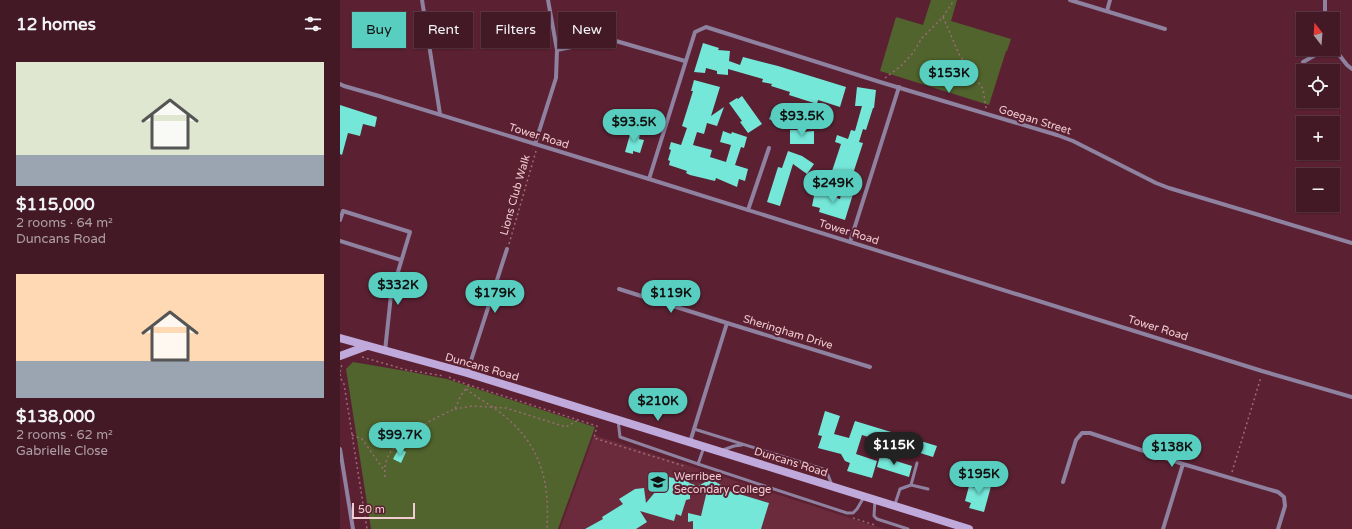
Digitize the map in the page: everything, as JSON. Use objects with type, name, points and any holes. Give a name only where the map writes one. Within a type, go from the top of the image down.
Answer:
[{"type":"main road","name":"Duncans Road","points":[[340,338],[467,373],[965,528]]},
{"type":"main road","points":[[342,359],[368,346]]},
{"type":"street","points":[[422,0],[440,114]]},
{"type":"street","points":[[537,145],[556,78],[557,50],[548,0]]},
{"type":"street","points":[[1070,0],[1165,29]]},
{"type":"street","points":[[1107,11],[1110,0]]},
{"type":"street","points":[[1324,0],[1325,12]]},
{"type":"street","name":"Goegan Street","points":[[649,178],[695,32],[706,27],[880,82],[1057,135],[1073,141],[1156,183],[1169,188],[1352,243]]},
{"type":"street","points":[[557,50],[600,41],[616,41],[685,61]]},
{"type":"street","points":[[1303,62],[1314,56]]},
{"type":"street","points":[[1340,56],[1352,69]]},
{"type":"street","name":"Tower Road","points":[[340,84],[649,178],[850,242],[1352,397]]},
{"type":"street","points":[[850,242],[898,87]]},
{"type":"street","points":[[748,210],[769,148]]},
{"type":"street","points":[[340,220],[343,211],[410,232],[391,295],[385,351]]},
{"type":"street","points":[[340,241],[402,260]]},
{"type":"street","points":[[467,373],[507,249]]},
{"type":"street","points":[[619,289],[727,323]]},
{"type":"street","name":"Sheringham Drive","points":[[690,442],[727,323],[870,367]]},
{"type":"street","points":[[1063,482],[1076,440],[1082,433],[1090,432],[1183,464],[1278,492],[1284,497],[1285,506],[1278,529]]},
{"type":"street","points":[[340,449],[353,529]]},
{"type":"street","points":[[1163,529],[1183,464]]},
{"type":"lane","points":[[618,420],[620,437],[847,513],[854,513],[858,510],[864,496]]},
{"type":"lane","name":"Duncans Road","points":[[694,429],[823,469],[828,475],[833,487]]},
{"type":"lane","name":"Duncans Road","points":[[719,452],[734,446],[747,445]]},
{"type":"lane","points":[[698,464],[704,447]]},
{"type":"lane","points":[[911,485],[917,463]]},
{"type":"lane","points":[[894,506],[900,489],[911,485],[928,489]]},
{"type":"lane","points":[[875,500],[874,516],[877,519],[908,529]]},
{"type":"path","points":[[880,82],[913,53],[922,38],[943,17],[954,0]]},
{"type":"path","points":[[943,17],[959,54],[983,89],[987,114]]},
{"type":"path","name":"Lions Club Walk","points":[[507,249],[537,145]]},
{"type":"path","points":[[359,357],[407,370],[448,377],[597,426]]},
{"type":"path","points":[[342,359],[340,373],[344,384],[367,529]]},
{"type":"path","points":[[1230,478],[1262,370]]},
{"type":"path","points":[[455,409],[461,395],[469,385]]},
{"type":"path","points":[[466,389],[492,407],[518,429],[536,452],[546,486],[548,529]]},
{"type":"path","points":[[385,477],[384,470],[389,454],[400,443],[429,421],[455,409],[472,406],[506,408],[566,427],[578,420]]},
{"type":"path","points":[[352,435],[362,439],[384,470]]},
{"type":"shaded area","name":"Werribee Secondary College","points":[[594,435],[884,529],[560,529]]},
{"type":"green space","points":[[931,0],[957,0],[951,21],[1011,39],[989,105],[880,71],[896,17],[923,25]]},
{"type":"green space","points":[[353,362],[447,379],[595,427],[558,529],[371,529],[346,369]]},
{"type":"building","points":[[703,43],[719,48],[718,50],[730,51],[729,61],[740,65],[743,57],[846,87],[840,107],[818,100],[817,104],[789,95],[790,92],[771,86],[772,84],[762,82],[763,79],[728,69],[728,75],[717,74],[717,71],[706,68],[705,73],[694,72]]},
{"type":"building","points":[[694,80],[720,87],[711,116],[724,107],[717,126],[707,123],[704,134],[697,132],[693,145],[712,150],[710,157],[726,162],[731,145],[720,142],[723,131],[731,134],[732,132],[747,137],[744,148],[741,147],[735,165],[748,169],[745,181],[739,179],[737,187],[716,178],[715,181],[690,175],[686,173],[687,171],[669,165],[670,161],[668,160],[671,150],[669,149],[671,142],[681,145],[687,128],[682,126],[693,91],[691,91]]},
{"type":"building","points":[[857,87],[876,90],[874,108],[866,130],[863,129],[859,142],[863,143],[850,183],[830,177],[841,144],[835,142],[837,135],[848,139],[851,130],[855,131],[862,106],[855,106]]},
{"type":"building","points":[[742,96],[762,124],[748,133],[740,122],[742,121],[729,103]]},
{"type":"building","points":[[340,105],[377,117],[375,127],[363,124],[360,136],[348,133],[342,155],[340,154]]},
{"type":"building","points":[[775,107],[792,116],[786,128],[769,119]]},
{"type":"building","points":[[790,130],[802,130],[802,132],[814,131],[814,144],[790,144]]},
{"type":"building","points":[[631,131],[640,134],[639,139],[644,140],[640,153],[633,151],[633,154],[625,152]]},
{"type":"building","points":[[788,151],[802,156],[814,164],[807,174],[793,164],[780,206],[767,202],[778,167],[782,168]]},
{"type":"building","points":[[842,190],[853,194],[845,220],[819,212],[820,208],[812,206],[815,191],[840,199]]},
{"type":"building","points":[[825,411],[840,416],[834,434],[849,438],[855,421],[937,446],[933,457],[862,435],[856,454],[877,461],[872,478],[847,471],[850,463],[845,461],[841,454],[818,448],[822,436],[818,435]]},
{"type":"building","points":[[399,448],[406,452],[401,463],[393,459]]},
{"type":"building","points":[[880,456],[912,466],[909,477],[877,467]]},
{"type":"building","points":[[661,475],[677,479],[685,475],[689,483],[698,486],[709,480],[714,481],[726,490],[769,503],[761,529],[693,529],[693,521],[688,522],[688,513],[701,516],[706,495],[690,491],[690,499],[686,500],[681,516],[676,514],[674,521],[640,511],[647,522],[636,529],[585,529],[603,519],[602,517],[623,504],[619,499],[635,489],[644,488],[646,503],[656,491]]},
{"type":"building","points":[[985,477],[993,479],[984,512],[969,508],[971,503],[965,501],[969,486],[976,488],[977,482],[983,484]]},
{"type":"place","name":"Werribee Secondary College","points":[[658,482]]}]
